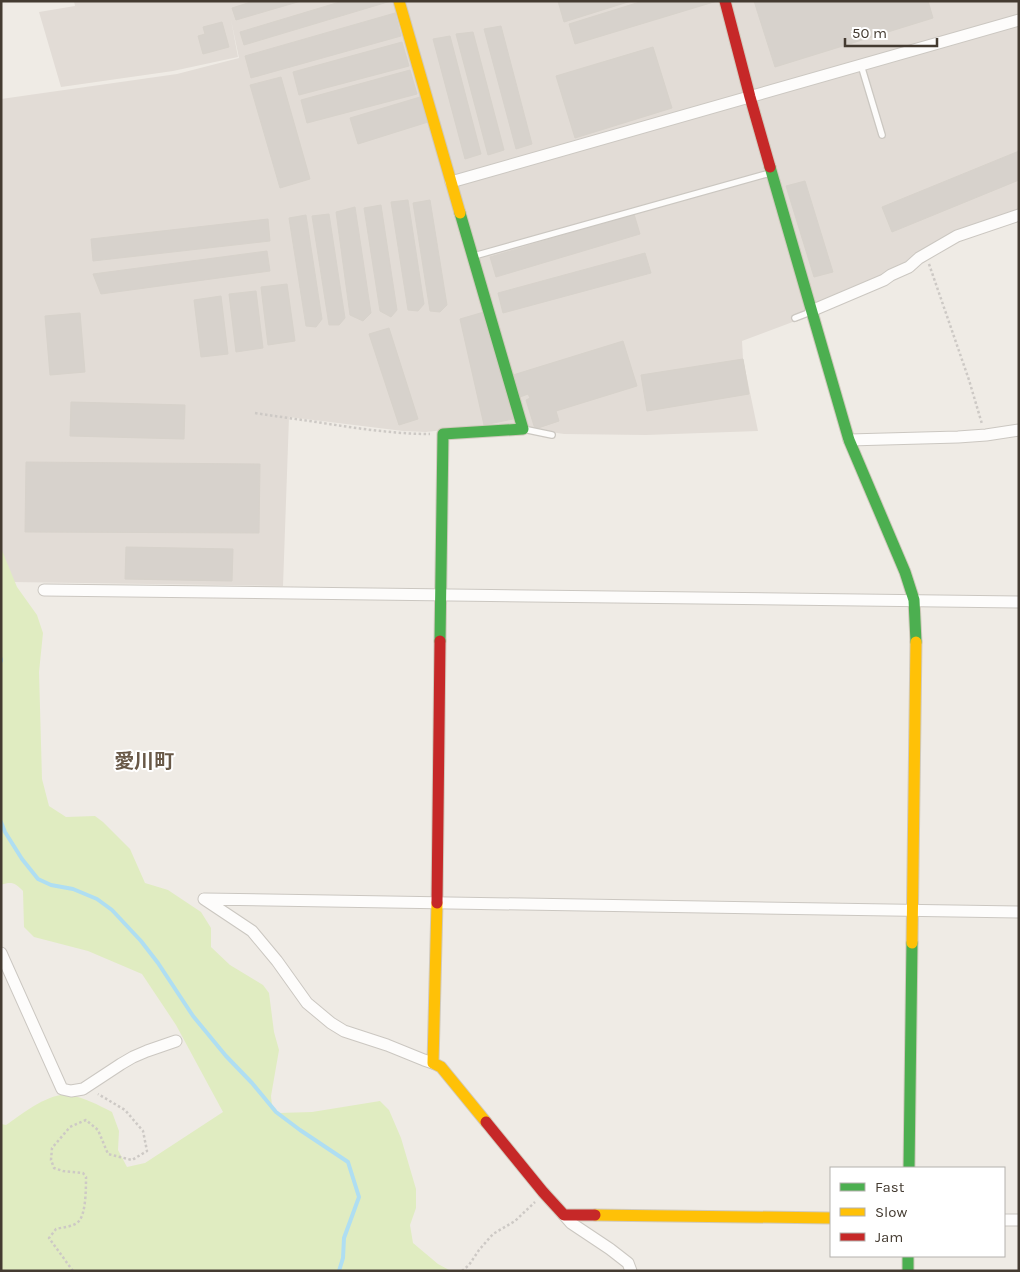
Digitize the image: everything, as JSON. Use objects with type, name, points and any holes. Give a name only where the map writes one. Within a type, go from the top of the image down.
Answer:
[{"type":"street","points":[[399,1],[523,429],[443,434],[433,1063]]},
{"type":"street","points":[[725,1],[750,96],[849,440],[905,572],[914,600],[916,635],[909,1167]]},
{"type":"street","points":[[451,182],[1019,20]]},
{"type":"street","points":[[811,311],[884,280],[890,275],[909,267],[919,258],[958,236],[1019,215]]},
{"type":"street","points":[[849,440],[958,438],[986,436],[1019,430]]},
{"type":"street","points":[[44,590],[1019,602]]},
{"type":"street","points":[[631,1271],[628,1263],[571,1223],[543,1192],[442,1067],[387,1045],[344,1031],[331,1023],[307,1003],[252,930],[204,899],[1019,912]]},
{"type":"street","points":[[1,953],[62,1089],[71,1091],[83,1089],[133,1057],[176,1041]]},
{"type":"street","points":[[564,1215],[830,1218]]},
{"type":"street","points":[[1005,1220],[1019,1220]]},
{"type":"street","points":[[908,1257],[908,1271]]},
{"type":"lane","points":[[861,65],[882,135]]},
{"type":"lane","points":[[473,256],[772,173]]},
{"type":"lane","points":[[796,318],[811,311]]},
{"type":"lane","points":[[523,429],[552,436]]},
{"type":"path","points":[[926,255],[986,436]]},
{"type":"path","points":[[255,413],[367,430],[443,434]]},
{"type":"path","points":[[73,1271],[48,1238],[56,1229],[78,1222],[82,1213],[86,1177],[83,1174],[54,1168],[51,1160],[52,1148],[70,1127],[86,1120],[98,1130],[108,1154],[132,1160],[147,1151],[143,1131],[125,1110],[100,1094],[83,1089]]},
{"type":"path","points":[[462,1271],[469,1265],[493,1234],[515,1220],[543,1192]]},
{"type":"shaded area","points":[[74,1],[1019,1],[1019,211],[917,257],[806,317],[742,341],[743,359],[758,431],[646,435],[564,434],[488,425],[426,432],[403,431],[289,417],[283,586],[12,582],[1,567],[1,99],[177,74],[239,58],[231,20],[238,57],[173,71],[61,87],[39,12],[75,6]]},
{"type":"green space","points":[[1,548],[17,587],[37,615],[43,633],[39,672],[42,779],[49,806],[66,817],[95,816],[103,822],[130,849],[145,883],[168,890],[201,912],[211,928],[211,947],[230,965],[263,985],[269,993],[274,1032],[279,1050],[271,1096],[272,1106],[279,1113],[312,1112],[380,1101],[389,1110],[401,1138],[416,1189],[416,1208],[410,1225],[413,1243],[438,1264],[451,1271],[1,1271],[1,1124],[6,1125],[52,1097],[68,1095],[85,1099],[112,1112],[119,1131],[118,1150],[127,1167],[145,1163],[223,1112],[176,1025],[142,974],[88,951],[34,937],[24,927],[23,891],[13,884],[1,885]]},
{"type":"building","points":[[254,1],[301,1],[236,20],[232,8]]},
{"type":"building","points":[[343,1],[391,1],[244,45],[240,32]]},
{"type":"building","points":[[558,1],[631,1],[564,22]]},
{"type":"building","points":[[643,1],[717,1],[575,44],[569,24]]},
{"type":"building","points":[[754,1],[928,1],[933,18],[775,67]]},
{"type":"building","points":[[395,13],[401,36],[251,78],[245,56]]},
{"type":"building","points":[[222,22],[229,47],[203,54],[198,36],[205,34],[203,27]]},
{"type":"building","points":[[501,26],[532,144],[516,149],[484,29]]},
{"type":"building","points":[[473,32],[504,150],[488,155],[456,34]]},
{"type":"building","points":[[450,36],[481,154],[465,159],[433,39]]},
{"type":"building","points":[[402,42],[409,66],[299,95],[293,72]]},
{"type":"building","points":[[653,47],[672,108],[575,138],[556,76]]},
{"type":"building","points":[[410,70],[417,94],[307,123],[301,100]]},
{"type":"building","points":[[281,77],[310,179],[280,188],[250,85]]},
{"type":"building","points":[[420,97],[428,122],[358,144],[350,118]]},
{"type":"building","points":[[1019,151],[1019,180],[892,232],[882,207]]},
{"type":"building","points":[[805,181],[833,272],[814,277],[786,186]]},
{"type":"building","points":[[408,200],[424,304],[418,311],[408,310],[391,202]]},
{"type":"building","points":[[430,200],[447,305],[440,312],[430,311],[413,203]]},
{"type":"building","points":[[381,205],[397,310],[391,317],[380,311],[364,208]]},
{"type":"building","points":[[355,207],[371,313],[363,321],[350,315],[336,212]]},
{"type":"building","points":[[329,214],[345,318],[339,325],[329,325],[312,216]]},
{"type":"building","points":[[634,214],[640,234],[496,277],[490,257]]},
{"type":"building","points":[[306,215],[322,319],[316,327],[306,326],[289,218]]},
{"type":"building","points":[[268,219],[270,241],[93,261],[91,239]]},
{"type":"building","points":[[267,251],[270,271],[101,294],[93,274]]},
{"type":"building","points":[[645,253],[651,273],[503,313],[498,293]]},
{"type":"building","points":[[287,284],[295,341],[268,345],[261,287]]},
{"type":"building","points":[[256,291],[263,348],[236,352],[229,294]]},
{"type":"building","points":[[221,296],[228,354],[201,357],[194,300]]},
{"type":"building","points":[[484,312],[513,419],[484,425],[460,319]]},
{"type":"building","points":[[80,313],[85,372],[50,375],[45,316]]},
{"type":"building","points":[[389,328],[418,419],[399,425],[369,334]]},
{"type":"building","points":[[623,341],[637,386],[556,411],[559,421],[535,429],[526,400],[530,398],[528,394],[520,397],[513,375]]},
{"type":"building","points":[[743,359],[749,394],[647,411],[641,375]]},
{"type":"building","points":[[71,402],[185,405],[184,439],[70,436]]},
{"type":"building","points":[[26,462],[260,464],[259,533],[25,532]]},
{"type":"building","points":[[126,547],[233,549],[232,581],[125,579]]},
{"type":"waterway","points":[[1,822],[22,859],[38,879],[51,885],[73,889],[97,899],[112,910],[141,941],[158,963],[193,1016],[276,1112],[348,1162],[359,1197],[344,1238],[343,1258],[339,1271]]},
{"type":"traffic: fast","points":[[770,167],[849,440],[905,572],[914,600],[916,642]]},
{"type":"traffic: fast","points":[[440,641],[443,434],[523,429],[460,213]]},
{"type":"traffic: fast","points":[[909,1167],[912,943]]},
{"type":"traffic: fast","points":[[908,1257],[908,1271]]},
{"type":"traffic: slow","points":[[399,1],[460,213]]},
{"type":"traffic: slow","points":[[912,943],[916,642]]},
{"type":"traffic: slow","points":[[437,903],[433,1063],[441,1067],[486,1122]]},
{"type":"traffic: slow","points":[[595,1215],[830,1218]]},
{"type":"traffic: jam","points":[[725,1],[770,167]]},
{"type":"traffic: jam","points":[[437,903],[440,641]]},
{"type":"traffic: jam","points":[[486,1122],[564,1215],[595,1215]]},
{"type":"district","name":"愛川町","points":[[144,761]]}]
